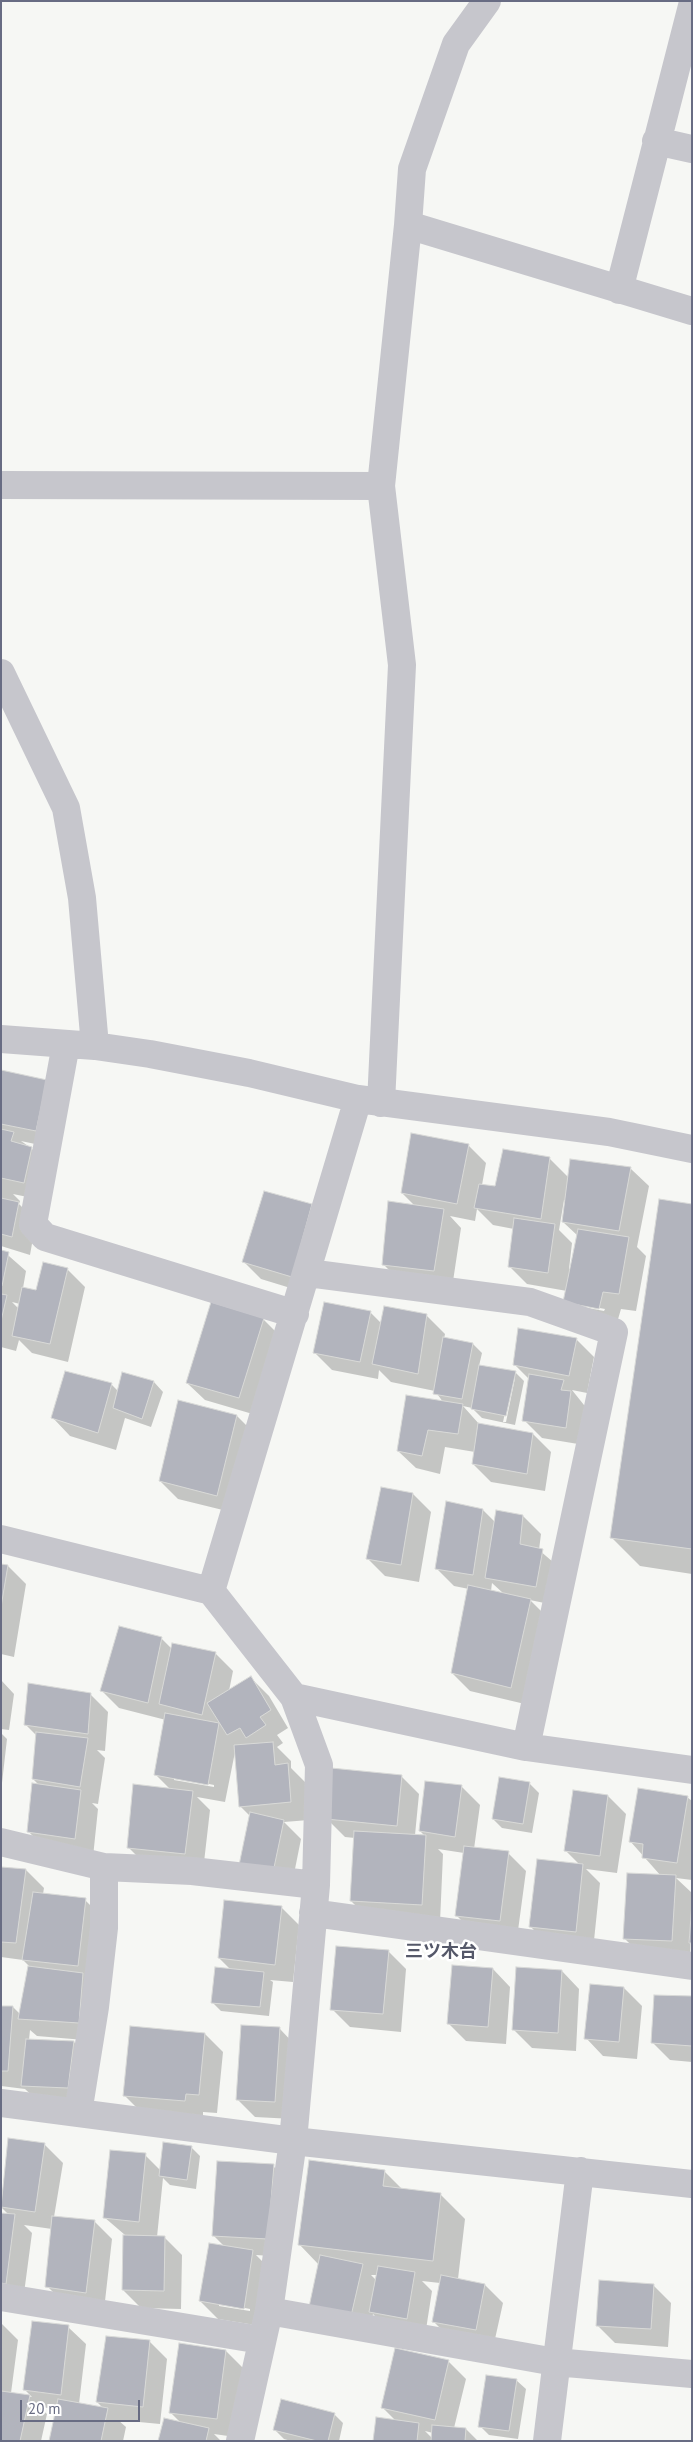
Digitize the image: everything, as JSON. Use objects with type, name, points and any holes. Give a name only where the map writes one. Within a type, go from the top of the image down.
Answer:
[{"type":"street","points":[[211,1592],[308,1273],[369,1101],[402,665],[381,486],[412,169],[456,44],[487,1]]},
{"type":"street","points":[[619,290],[692,6]]},
{"type":"street","points":[[656,141],[692,149]]},
{"type":"street","points":[[408,225],[692,311]]},
{"type":"street","points":[[1,485],[381,486]]},
{"type":"street","points":[[1,673],[66,808],[82,898],[95,1046]]},
{"type":"street","points":[[1,1039],[95,1046],[249,1073],[369,1101],[609,1132],[692,1149]]},
{"type":"street","points":[[66,1044],[33,1224],[44,1237],[295,1314]]},
{"type":"street","points":[[308,1273],[530,1302],[614,1332],[526,1748]]},
{"type":"street","points":[[1,1540],[211,1592],[294,1697],[319,1765],[316,1885],[293,2141],[269,2311],[240,2441]]},
{"type":"street","points":[[294,1697],[526,1748],[692,1770]]},
{"type":"street","points":[[1,1842],[104,1867],[192,1871],[316,1885]]},
{"type":"street","points":[[78,2112],[104,1928],[104,1867]]},
{"type":"street","points":[[313,1913],[692,1966]]},
{"type":"street","points":[[1,2103],[293,2141],[692,2184]]},
{"type":"street","points":[[547,2441],[555,2362],[580,2171]]},
{"type":"street","points":[[1,2297],[261,2340]]},
{"type":"street","points":[[269,2311],[555,2362],[692,2374]]},
{"type":"building","points":[[1,1070],[47,1080],[36,1131],[1,1124]]},
{"type":"building","points":[[1,1129],[14,1132],[11,1141],[32,1147],[24,1183],[1,1178]]},
{"type":"building","points":[[411,1133],[469,1144],[457,1204],[401,1193]]},
{"type":"building","points":[[503,1149],[550,1157],[541,1219],[474,1208],[479,1184],[495,1186]]},
{"type":"building","points":[[570,1159],[631,1167],[619,1231],[562,1222]]},
{"type":"building","points":[[264,1191],[312,1204],[292,1277],[242,1262]]},
{"type":"building","points":[[1,1198],[19,1202],[12,1237],[1,1234]]},
{"type":"building","points":[[659,1199],[692,1204],[692,1549],[610,1538]]},
{"type":"building","points":[[388,1201],[444,1209],[434,1271],[382,1265]]},
{"type":"building","points":[[514,1218],[555,1224],[548,1273],[508,1267]]},
{"type":"building","points":[[578,1229],[629,1237],[619,1294],[603,1292],[599,1309],[563,1302]]},
{"type":"building","points":[[1,1250],[9,1252],[2,1286],[1,1286]]},
{"type":"building","points":[[43,1262],[68,1268],[50,1344],[12,1336],[22,1287],[36,1290]]},
{"type":"building","points":[[1,1294],[7,1295],[1,1321]]},
{"type":"building","points":[[211,1302],[264,1318],[239,1398],[186,1383]]},
{"type":"building","points":[[324,1302],[371,1311],[360,1362],[313,1353]]},
{"type":"building","points":[[384,1306],[427,1314],[418,1374],[372,1364]]},
{"type":"building","points":[[518,1328],[577,1338],[569,1376],[513,1365]]},
{"type":"building","points":[[443,1337],[473,1343],[462,1399],[433,1394]]},
{"type":"building","points":[[479,1365],[516,1371],[506,1416],[471,1409]]},
{"type":"building","points":[[65,1371],[112,1383],[98,1433],[51,1418]]},
{"type":"building","points":[[122,1372],[154,1381],[142,1419],[113,1408]]},
{"type":"building","points":[[529,1374],[564,1380],[561,1390],[571,1391],[566,1428],[522,1421]]},
{"type":"building","points":[[406,1395],[463,1404],[458,1434],[428,1430],[422,1456],[397,1451]]},
{"type":"building","points":[[178,1400],[237,1415],[217,1496],[159,1481]]},
{"type":"building","points":[[478,1423],[533,1433],[527,1474],[472,1464]]},
{"type":"building","points":[[381,1487],[413,1493],[401,1565],[366,1559]]},
{"type":"building","points":[[446,1501],[483,1509],[473,1575],[435,1569]]},
{"type":"building","points":[[496,1510],[523,1515],[520,1544],[543,1549],[536,1587],[485,1578]]},
{"type":"building","points":[[1,1564],[8,1565],[1,1607]]},
{"type":"building","points":[[468,1585],[531,1599],[511,1688],[451,1673]]},
{"type":"building","points":[[119,1626],[162,1637],[148,1703],[100,1691]]},
{"type":"building","points":[[172,1643],[216,1652],[202,1715],[159,1704]]},
{"type":"building","points":[[251,1676],[271,1710],[260,1717],[266,1725],[246,1738],[240,1728],[227,1735],[207,1703]]},
{"type":"building","points":[[28,1683],[91,1693],[88,1734],[24,1725]]},
{"type":"building","points":[[165,1713],[219,1723],[208,1785],[154,1775]]},
{"type":"building","points":[[36,1732],[88,1738],[80,1787],[32,1779]]},
{"type":"building","points":[[273,1742],[275,1765],[288,1763],[291,1802],[239,1807],[234,1745]]},
{"type":"building","points":[[331,1768],[402,1775],[397,1826],[326,1819]]},
{"type":"building","points":[[499,1777],[530,1782],[523,1824],[492,1819]]},
{"type":"building","points":[[425,1781],[462,1785],[455,1837],[419,1831]]},
{"type":"building","points":[[32,1783],[81,1790],[75,1839],[27,1832]]},
{"type":"building","points":[[133,1784],[193,1791],[185,1854],[127,1848]]},
{"type":"building","points":[[638,1788],[688,1796],[677,1863],[642,1858],[643,1844],[629,1842]]},
{"type":"building","points":[[573,1790],[608,1795],[600,1856],[564,1851]]},
{"type":"building","points":[[250,1812],[284,1820],[272,1877],[238,1870]]},
{"type":"building","points":[[354,1831],[426,1835],[422,1905],[350,1901]]},
{"type":"building","points":[[464,1846],[509,1851],[500,1921],[455,1916]]},
{"type":"building","points":[[537,1859],[583,1864],[576,1932],[529,1927]]},
{"type":"building","points":[[1,1867],[26,1869],[16,1943],[1,1942]]},
{"type":"building","points":[[627,1873],[676,1875],[672,1941],[623,1939]]},
{"type":"building","points":[[33,1892],[86,1898],[78,1966],[22,1960]]},
{"type":"building","points":[[224,1900],[282,1906],[275,1965],[218,1958]]},
{"type":"building","points":[[692,1904],[692,1943],[689,1943]]},
{"type":"building","points":[[336,1946],[389,1950],[383,2014],[330,2010]]},
{"type":"building","points":[[452,1965],[493,1968],[488,2027],[447,2024]]},
{"type":"building","points":[[28,1966],[83,1973],[79,2023],[18,2019]]},
{"type":"building","points":[[215,1967],[264,1972],[260,2007],[211,2003]]},
{"type":"building","points":[[516,1967],[562,1970],[558,2033],[512,2030]]},
{"type":"building","points":[[590,1984],[624,1987],[619,2042],[584,2039]]},
{"type":"building","points":[[654,1995],[692,1996],[692,2046],[651,2043]]},
{"type":"building","points":[[1,2006],[13,2006],[8,2071],[1,2071]]},
{"type":"building","points":[[241,2025],[280,2027],[275,2102],[236,2100]]},
{"type":"building","points":[[130,2026],[205,2033],[199,2095],[186,2094],[185,2101],[123,2096]]},
{"type":"building","points":[[26,2039],[74,2041],[68,2088],[21,2086]]},
{"type":"building","points":[[8,2138],[45,2143],[35,2212],[1,2207]]},
{"type":"building","points":[[163,2142],[192,2146],[187,2180],[159,2176]]},
{"type":"building","points":[[110,2150],[146,2153],[139,2222],[103,2218]]},
{"type":"building","points":[[309,2160],[385,2170],[383,2186],[441,2193],[433,2261],[298,2245]]},
{"type":"building","points":[[217,2161],[274,2164],[268,2239],[212,2236]]},
{"type":"building","points":[[1,2213],[15,2214],[6,2284],[1,2283]]},
{"type":"building","points":[[52,2216],[95,2220],[86,2293],[45,2287]]},
{"type":"building","points":[[123,2235],[165,2236],[164,2291],[122,2290]]},
{"type":"building","points":[[209,2243],[253,2250],[244,2309],[199,2301]]},
{"type":"building","points":[[320,2255],[363,2264],[351,2316],[309,2307]]},
{"type":"building","points":[[378,2266],[415,2272],[407,2319],[369,2312]]},
{"type":"building","points":[[441,2275],[485,2284],[476,2330],[432,2322]]},
{"type":"building","points":[[599,2280],[654,2284],[651,2329],[596,2326]]},
{"type":"building","points":[[32,2321],[69,2325],[61,2395],[23,2390]]},
{"type":"building","points":[[106,2336],[150,2340],[143,2407],[96,2402]]},
{"type":"building","points":[[179,2343],[226,2350],[217,2419],[169,2413]]},
{"type":"building","points":[[395,2348],[449,2360],[435,2420],[381,2408]]},
{"type":"building","points":[[486,2375],[517,2379],[509,2431],[478,2427]]},
{"type":"building","points":[[1,2391],[30,2395],[20,2441],[1,2441]]},
{"type":"building","points":[[58,2399],[108,2408],[101,2441],[49,2441]]},
{"type":"building","points":[[281,2399],[335,2413],[328,2441],[317,2441],[273,2430]]},
{"type":"building","points":[[376,2417],[419,2423],[417,2441],[373,2441]]},
{"type":"building","points":[[164,2418],[209,2428],[206,2441],[158,2441]]},
{"type":"building","points":[[432,2425],[466,2428],[465,2441],[431,2441]]},
{"type":"district","name":"三ツ木台","points":[[441,1952]]}]
